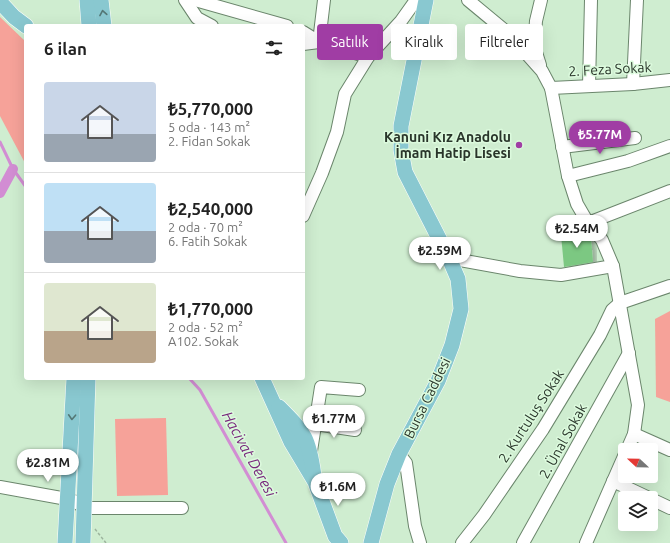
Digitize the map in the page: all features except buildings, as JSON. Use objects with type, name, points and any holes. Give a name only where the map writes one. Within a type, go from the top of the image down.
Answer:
[{"type":"main road","points":[[87,0],[89,24]]},
{"type":"main road","points":[[100,0],[104,24]]},
{"type":"main road","name":"Bursa Caddesi","points":[[371,543],[386,484],[399,454],[438,382],[452,345],[461,309],[458,279],[449,258],[405,172],[401,150],[401,126],[426,0]]},
{"type":"main road","points":[[0,2],[14,17],[24,24]]},
{"type":"main road","points":[[263,380],[291,442],[315,482],[335,536],[340,543]]},
{"type":"main road","points":[[65,543],[67,499],[81,383]]},
{"type":"main road","points":[[81,383],[84,508],[83,543]]},
{"type":"main road","points":[[272,400],[303,433],[310,451],[315,482]]},
{"type":"street","points":[[185,0],[197,18],[208,24]]},
{"type":"street","points":[[195,0],[280,24]]},
{"type":"street","points":[[321,24],[324,0]]},
{"type":"street","points":[[383,41],[401,21],[416,0]]},
{"type":"street","points":[[468,0],[482,5],[542,71]]},
{"type":"street","points":[[540,0],[534,46],[542,71],[551,88],[568,176],[578,204],[588,223],[602,240],[613,266],[638,405],[634,434],[630,443]]},
{"type":"street","points":[[589,86],[591,0]]},
{"type":"street","points":[[633,84],[637,0]]},
{"type":"street","points":[[305,33],[317,41]]},
{"type":"street","points":[[305,44],[317,42]]},
{"type":"street","points":[[305,208],[322,173],[337,132],[345,94],[366,60]]},
{"type":"street","name":"2. Feza Sokak","points":[[551,88],[633,84],[670,80]]},
{"type":"street","points":[[562,147],[634,138]]},
{"type":"street","points":[[568,176],[628,161],[670,146]]},
{"type":"street","points":[[588,223],[670,191]]},
{"type":"street","points":[[449,258],[520,271],[561,275],[613,266]]},
{"type":"street","points":[[620,302],[670,286]]},
{"type":"street","name":"2. Kurtuluş Sokak","points":[[462,543],[484,515],[543,429],[600,335],[612,310],[620,302]]},
{"type":"street","name":"2. Ünal Sokak","points":[[523,543],[629,353]]},
{"type":"street","points":[[310,451],[321,387],[359,390]]},
{"type":"street","points":[[315,424],[356,430]]},
{"type":"street","points":[[634,434],[670,450]]},
{"type":"street","points":[[399,454],[406,463],[415,526],[420,543]]},
{"type":"street","points":[[586,543],[618,470]]},
{"type":"street","points":[[613,481],[635,491]]},
{"type":"street","points":[[0,487],[67,499],[76,502],[84,508],[182,508]]},
{"type":"street","points":[[658,502],[670,508]]},
{"type":"shaded area","points":[[0,17],[24,40],[24,161],[0,116]]},
{"type":"shaded area","points":[[670,311],[670,402],[656,397],[655,319]]},
{"type":"shaded area","points":[[166,418],[168,495],[117,496],[115,419]]},
{"type":"waterway","name":"Hacivat Deresi","points":[[0,142],[13,169],[24,184]]},
{"type":"waterway","points":[[0,193],[13,169]]},
{"type":"waterway","name":"Hacivat Deresi","points":[[191,380],[200,390],[286,543]]},
{"type":"place","name":"Kanuni Kız Anadolu İmam Hatip Lisesi","points":[[519,145]]}]
